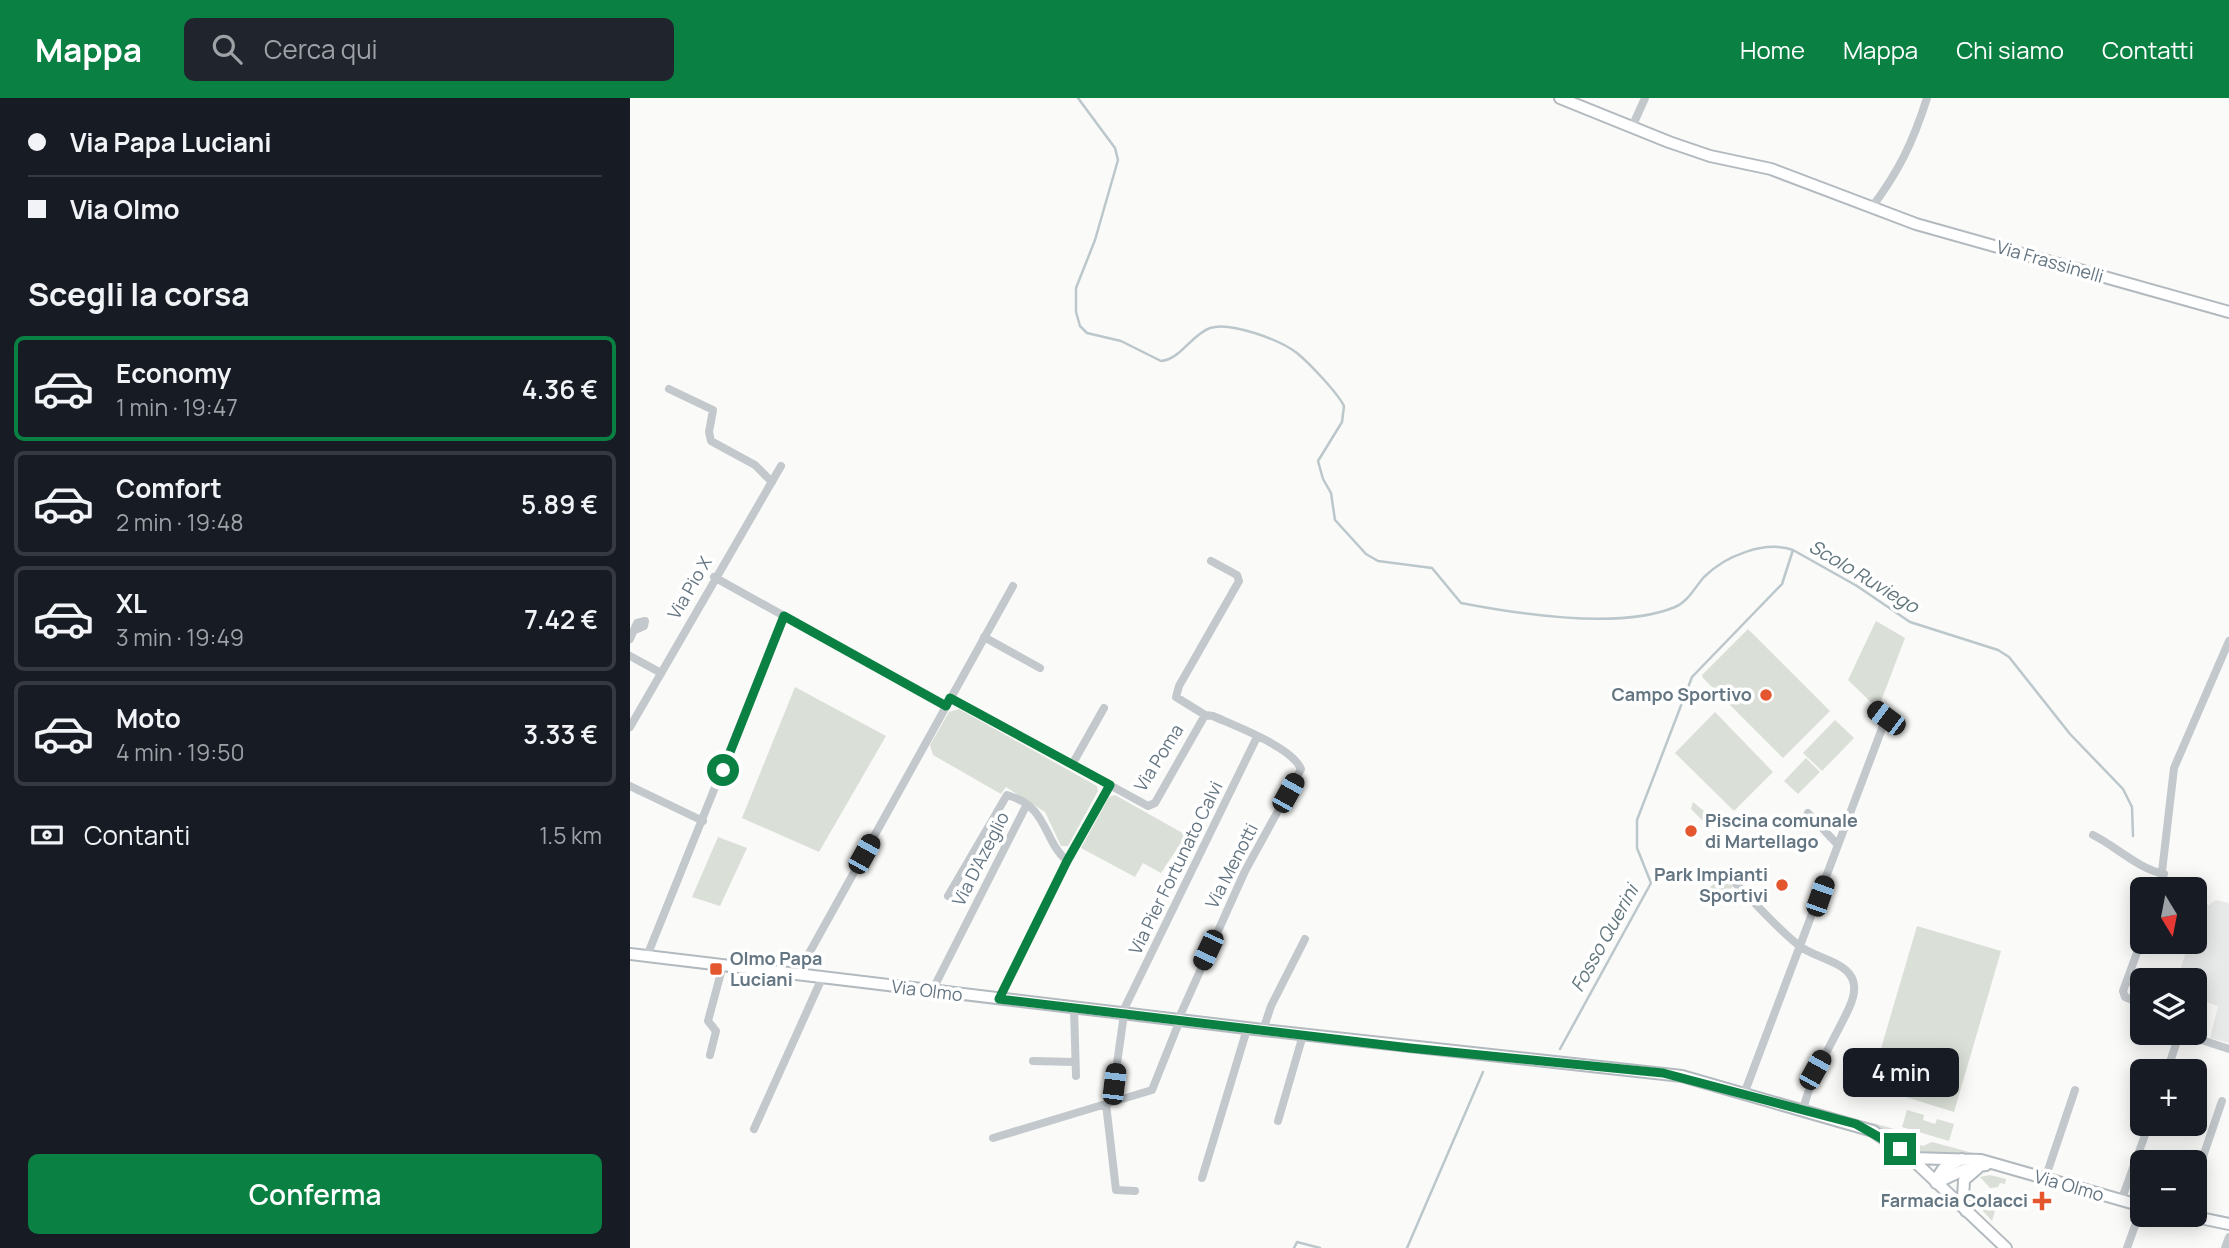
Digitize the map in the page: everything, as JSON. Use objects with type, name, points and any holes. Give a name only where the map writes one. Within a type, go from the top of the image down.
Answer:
[{"type":"street","name":"Via Frassinelli","points":[[1560,98],[1575,101],[1632,127],[1710,156],[1771,169],[1916,224],[2229,312]]},
{"type":"street","points":[[1632,127],[1645,98]]},
{"type":"street","points":[[1872,207],[1898,173],[1913,141],[1927,98]]},
{"type":"street","points":[[669,389],[713,410],[709,432],[711,441],[755,465],[772,482]]},
{"type":"street","name":"Via Pio X","points":[[630,727],[714,577],[781,466]]},
{"type":"street","points":[[1211,561],[1237,575],[1239,580],[1175,695],[1205,715],[1257,737]]},
{"type":"street","name":"Via Poma","points":[[714,577],[948,702],[1073,763],[1143,804],[1151,805],[1205,715]]},
{"type":"street","points":[[797,975],[1013,586]]},
{"type":"street","points":[[647,956],[784,616]]},
{"type":"street","points":[[984,637],[1040,668]]},
{"type":"street","points":[[2163,877],[2174,768],[2229,641]]},
{"type":"street","points":[[630,656],[661,673]]},
{"type":"street","points":[[1073,763],[1104,708]]},
{"type":"street","points":[[1744,1094],[1886,718],[1874,709]]},
{"type":"street","name":"Via Menotti","points":[[1106,1104],[1152,1090],[1213,938],[1300,766],[1293,758],[1257,737]]},
{"type":"street","name":"Via Pier Fortunato Calvi","points":[[1124,1014],[1257,737]]},
{"type":"street","points":[[999,999],[1067,861],[1110,785]]},
{"type":"street","points":[[630,786],[703,821]]},
{"type":"street","points":[[948,896],[1004,797],[1009,795],[1026,806]]},
{"type":"street","name":"Via D'Azeglio","points":[[932,991],[1026,806],[1042,817],[1060,855],[1067,861]]},
{"type":"street","points":[[1808,813],[1838,845]]},
{"type":"street","points":[[2093,835],[2120,849],[2139,865],[2164,871]]},
{"type":"street","points":[[1736,884],[1801,948],[1841,965],[1851,980],[1853,993],[1848,1011],[1812,1076],[1803,1110]]},
{"type":"street","points":[[1263,1030],[1271,1006],[1305,939]]},
{"type":"street","name":"Via Olmo","points":[[630,954],[1303,1035],[1663,1073],[1873,1131],[1911,1158],[1935,1182],[1962,1170],[1996,1165]]},
{"type":"street","points":[[2130,999],[2124,997],[2137,954]]},
{"type":"street","points":[[710,1055],[716,1031],[708,1021],[723,965]]},
{"type":"street","points":[[754,1129],[822,978]]},
{"type":"street","points":[[1074,1008],[1076,1076]]},
{"type":"street","points":[[1114,1084],[1124,1014]]},
{"type":"street","points":[[1202,1178],[1247,1028]]},
{"type":"street","points":[[1278,1121],[1303,1035]]},
{"type":"street","points":[[2207,1042],[2229,1049]]},
{"type":"street","points":[[1033,1061],[1075,1062]]},
{"type":"street","points":[[2045,1179],[2076,1090]]},
{"type":"street","points":[[2205,1150],[2222,1101]]},
{"type":"street","points":[[993,1138],[1106,1104],[1116,1190],[1135,1191]]},
{"type":"street","points":[[2121,1201],[2145,1136]]},
{"type":"street","points":[[1965,1157],[1943,1169],[1935,1182],[2006,1248]]},
{"type":"street","name":"Via Olmo","points":[[1911,1158],[1965,1157],[2130,1203]]},
{"type":"street","points":[[1966,1211],[1963,1198],[1964,1180],[1969,1173],[1984,1166]]},
{"type":"street","points":[[2207,1220],[2229,1224]]},
{"type":"street","points":[[2127,1248],[2134,1227]]},
{"type":"street","points":[[2225,1248],[2229,1237]]},
{"type":"shaded area","points":[[1876,621],[1905,638],[1878,709],[1848,680]]},
{"type":"shaded area","name":"Campo Sportivo","points":[[1748,629],[1830,711],[1783,758],[1702,675]]},
{"type":"shaded area","points":[[795,687],[886,736],[819,852],[742,818]]},
{"type":"shaded area","points":[[959,709],[1097,786],[1098,791],[1068,846],[1061,846],[1045,812],[1006,787],[1001,794],[933,755],[930,745],[949,712]]},
{"type":"shaded area","points":[[1715,712],[1773,772],[1734,811],[1675,753]]},
{"type":"shaded area","points":[[1835,720],[1854,738],[1822,771],[1803,753]]},
{"type":"shaded area","points":[[1806,758],[1820,772],[1798,794],[1784,781]]},
{"type":"shaded area","points":[[1115,795],[1186,835],[1161,873],[1143,863],[1135,877],[1081,848],[1109,797]]},
{"type":"shaded area","points":[[1693,802],[1711,817],[1711,823],[1706,824],[1691,809]]},
{"type":"shaded area","points":[[718,837],[747,848],[720,906],[692,897]]},
{"type":"shaded area","points":[[1732,865],[1743,876],[1717,902],[1706,891]]},
{"type":"shaded area","points":[[2216,900],[2229,903],[2229,1043],[2210,1038],[2218,1006],[2207,1002],[2207,968],[2181,968],[2185,954],[2207,954],[2209,905]]},
{"type":"shaded area","points":[[1917,926],[2001,951],[1954,1112],[1870,1086]]},
{"type":"shaded area","points":[[1907,1110],[1924,1115],[1923,1120],[1935,1124],[1937,1119],[1954,1124],[1949,1141],[1902,1127]]},
{"type":"shaded area","points":[[1869,1122],[1916,1135],[1918,1144],[1923,1146],[1932,1142],[1984,1156],[1959,1153],[1921,1156],[1894,1135]]},
{"type":"shaded area","points":[[1990,1175],[2006,1179],[2005,1184],[2000,1183],[1998,1187],[1990,1188],[1980,1177]]},
{"type":"shaded area","points":[[1987,1197],[1989,1209],[1995,1211],[1992,1221],[1973,1200]]},
{"type":"waterway","name":"Scolo Ruviego","points":[[1078,98],[1115,148],[1118,160],[1095,240],[1076,288],[1076,312],[1080,326],[1087,333],[1121,341],[1161,361],[1180,352],[1203,331],[1219,327],[1255,333],[1297,353],[1315,370],[1344,406],[1342,422],[1318,461],[1323,479],[1331,493],[1335,520],[1366,554],[1378,561],[1432,568],[1461,603],[1539,615],[1598,619],[1652,614],[1675,607],[1688,598],[1713,569],[1734,557],[1770,547],[1793,550],[1857,586],[1910,622],[1998,650],[2009,657],[2070,734],[2123,789],[2132,807],[2133,836]]},
{"type":"waterway","name":"Fosso Querini","points":[[1560,1049],[1651,883],[1637,848],[1637,820],[1692,677],[1782,584],[1793,550]]},
{"type":"waterway","name":"Fosso Querini","points":[[1407,1248],[1483,1072]]},
{"type":"waterway","name":"Fosso Querini","points":[[1294,1248],[1297,1242],[1320,1248]]},
{"type":"place","name":"Campo Sportivo","points":[[1766,695]]},
{"type":"place","name":"Piscina comunale di Martellago","points":[[1691,831]]},
{"type":"place","name":"Park Impianti Sportivi","points":[[1782,885]]},
{"type":"place","name":"Olmo Papa Luciani","points":[[716,969]]},
{"type":"place","name":"Farmacia Colacci","points":[[2042,1201]]},
{"type":"route","points":[[723,770],[784,616],[946,706],[950,698],[1110,785],[1067,861],[1000,991],[999,999],[1410,1048],[1682,1076],[1856,1124],[1888,1139],[1900,1149]]}]
